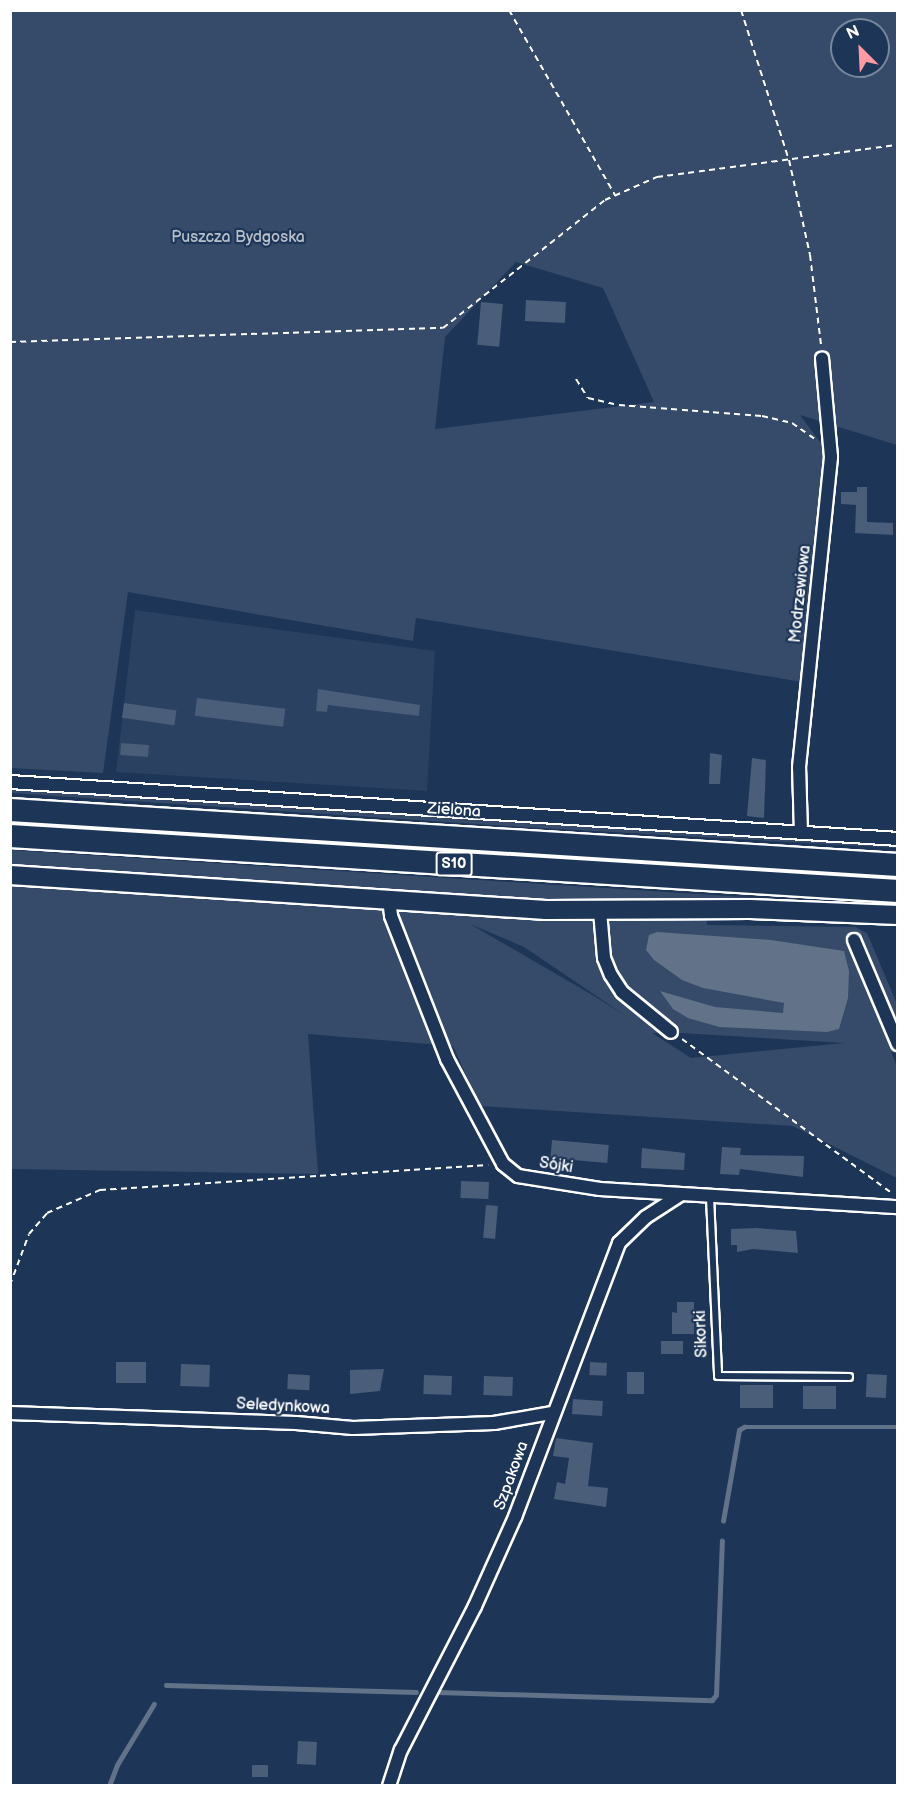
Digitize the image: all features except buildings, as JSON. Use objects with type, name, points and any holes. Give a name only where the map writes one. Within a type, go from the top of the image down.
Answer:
[{"type":"highway","name":"S10","points":[[10,810],[897,865]]},
{"type":"highway","name":"S10","points":[[10,836],[897,891]]},
{"type":"street","name":"Modrzewiowa","points":[[801,834],[799,767],[830,466],[822,358]]},
{"type":"street","name":"Zielona","points":[[10,782],[897,839]]},
{"type":"street","points":[[10,875],[600,911],[750,909],[897,915]]},
{"type":"street","points":[[389,899],[391,916],[447,1059],[503,1164]]},
{"type":"street","points":[[600,911],[604,958],[611,975],[622,992],[671,1032]]},
{"type":"street","points":[[854,940],[897,1044]]},
{"type":"street","name":"Sójki","points":[[503,1164],[518,1176],[544,1183],[680,1195],[897,1207]]},
{"type":"street","name":"Szpakowa","points":[[389,1785],[401,1750],[475,1606],[515,1517],[552,1413],[619,1243],[646,1216],[680,1195]]},
{"type":"street","name":"Seledynkowa","points":[[10,1413],[296,1423],[352,1428],[494,1423],[552,1413]]},
{"type":"lane","name":"Sikorki","points":[[710,1197],[718,1376],[849,1377]]},
{"type":"path","points":[[509,10],[616,196]]},
{"type":"path","points":[[741,10],[789,160],[810,255],[822,358]]},
{"type":"path","points":[[10,342],[443,328],[616,196],[657,177],[897,145]]},
{"type":"path","points":[[576,379],[588,398],[619,405],[762,416],[792,423],[815,438],[830,466]]},
{"type":"path","points":[[671,1032],[897,1197]]},
{"type":"path","points":[[10,1285],[29,1234],[47,1213],[100,1190],[503,1164]]},
{"type":"shaded area","points":[[135,610],[435,651],[427,791],[116,772]]},
{"type":"shaded area","points":[[657,932],[771,940],[844,951],[849,971],[848,998],[839,1029],[827,1032],[719,1027],[688,1018],[673,1009],[660,991],[715,1007],[783,1013],[784,1003],[703,988],[682,980],[654,960],[646,950],[649,935]]},
{"type":"green space","name":"Puszcza Bydgoska","points":[[10,11],[897,11],[897,445],[800,415],[831,457],[808,683],[416,618],[413,641],[128,592],[103,773],[11,768]],"holes":[[[516,262],[603,288],[654,402],[435,429],[445,337]]]},
{"type":"green space","points":[[10,789],[897,843],[897,848],[522,827],[11,793]]},
{"type":"green space","points":[[10,850],[823,902],[704,900],[707,925],[855,927],[867,933],[897,1004],[897,1046],[889,1046],[897,1067],[897,1178],[793,1126],[480,1106],[453,1046],[308,1034],[318,1174],[11,1169]],"holes":[[[470,924],[524,947],[626,1016],[594,996]],[[652,1033],[680,1033],[844,1043],[691,1058]]]},
{"type":"waterway","points":[[723,1521],[739,1430],[744,1427],[898,1427]]},
{"type":"waterway","points":[[438,1692],[712,1700],[716,1695],[722,1541]]},
{"type":"waterway","points":[[166,1685],[416,1692]]},
{"type":"waterway","points":[[109,1786],[117,1765],[154,1704]]}]
